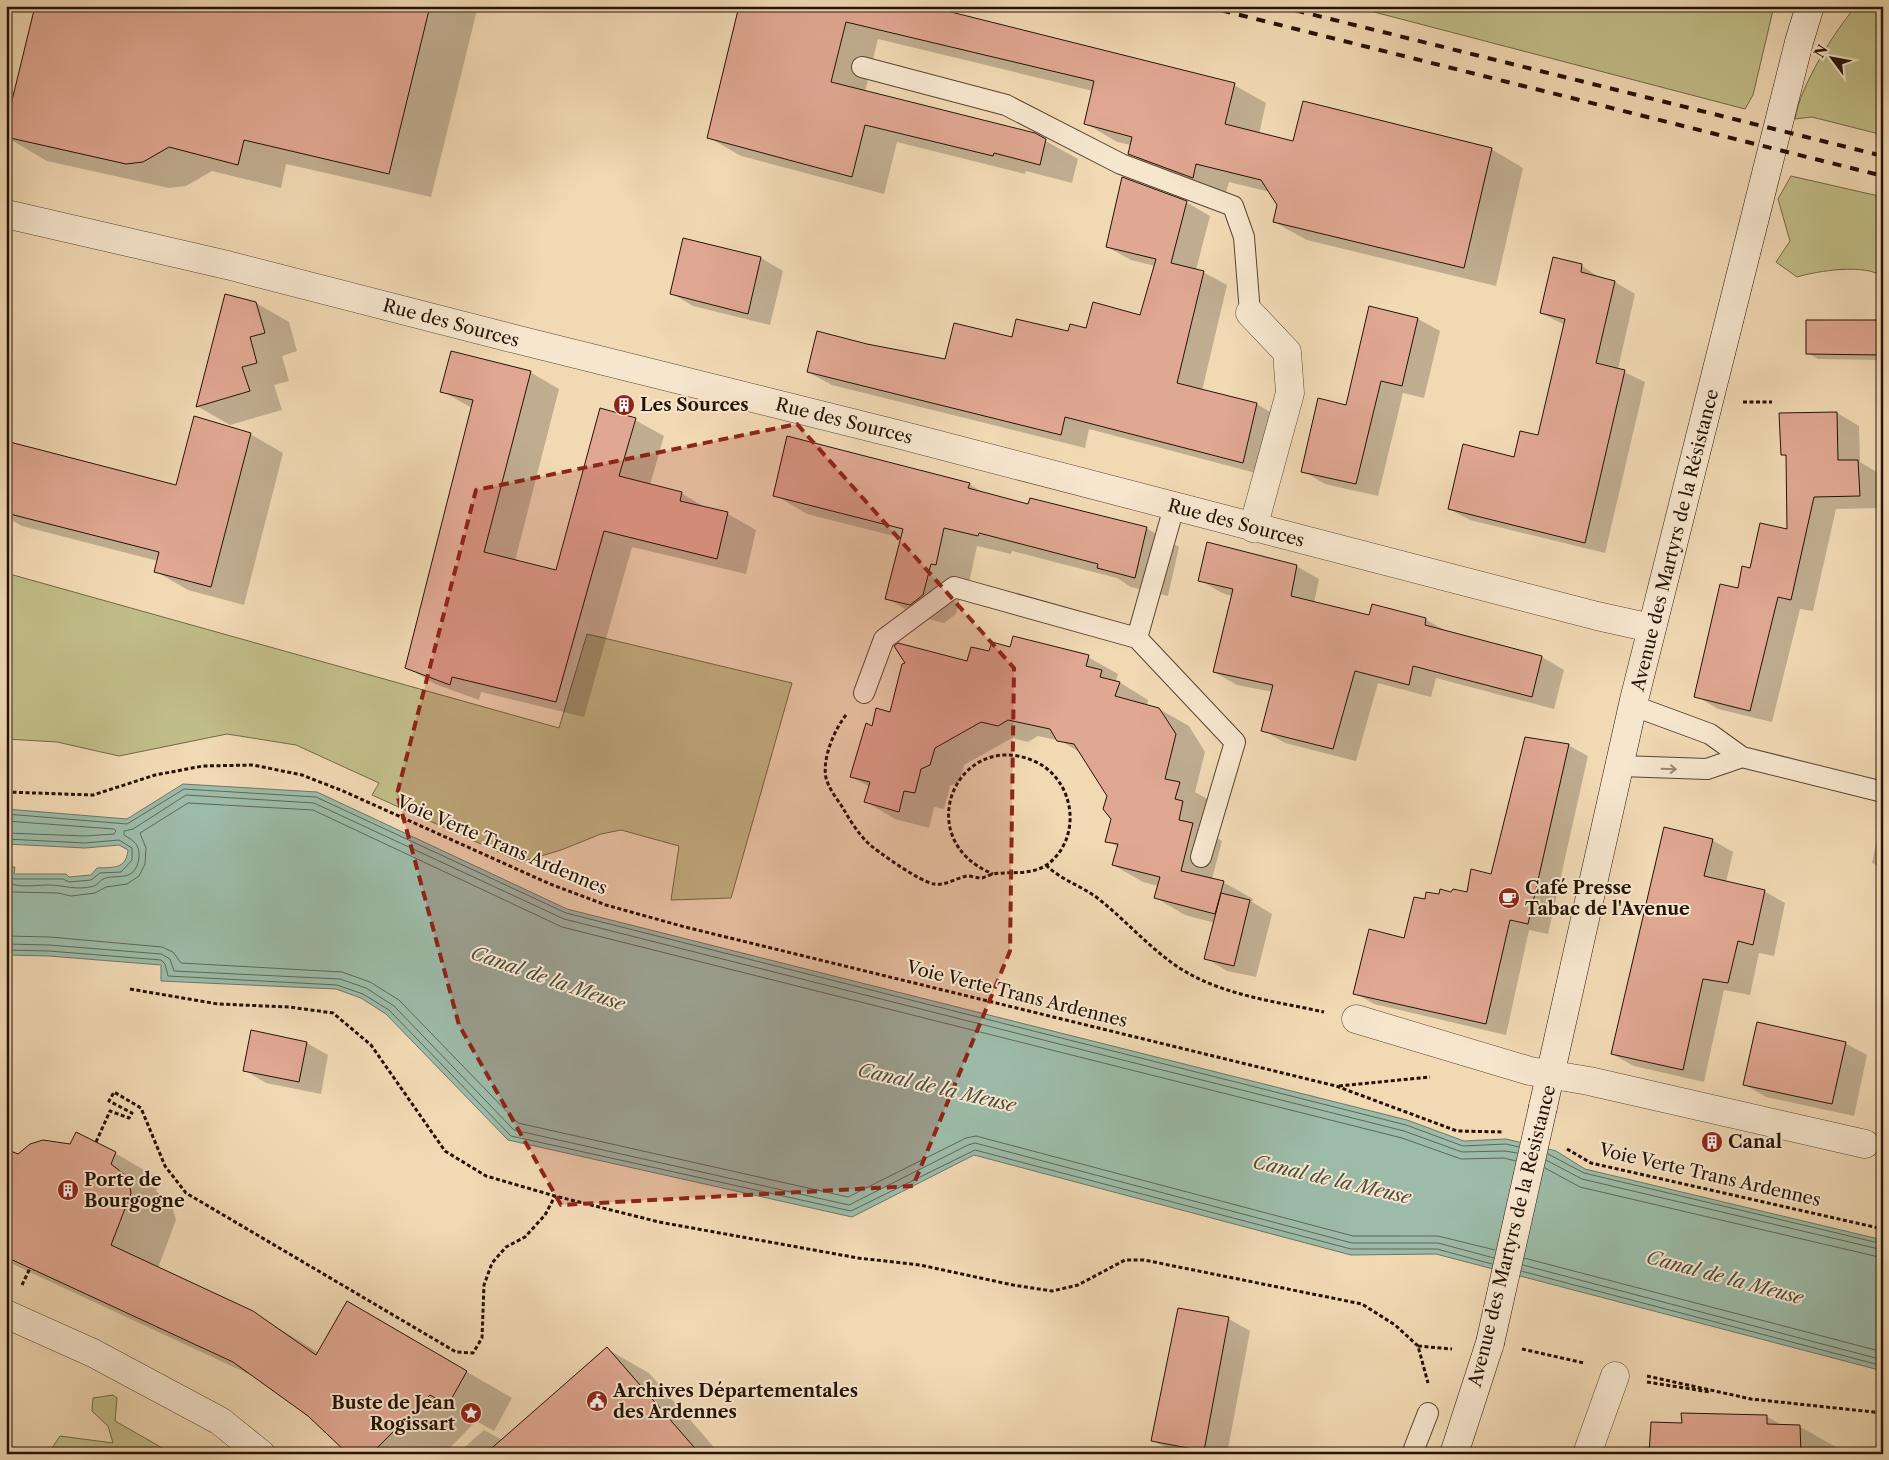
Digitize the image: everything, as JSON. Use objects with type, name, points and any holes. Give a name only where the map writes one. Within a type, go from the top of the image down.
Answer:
[{"type":"street","name":"Avenue des Martyrs de la Résistance","points":[[1454,1454],[1490,1343],[1651,628],[1799,42],[1810,6]]},
{"type":"street","name":"Rue des Sources","points":[[6,214],[227,265],[515,340],[910,437],[1253,528],[1651,628]]},
{"type":"street","points":[[1250,313],[1287,352],[1290,393],[1253,528]]},
{"type":"street","name":"Avenue des Martyrs de la Résistance","points":[[1356,1019],[1551,1076]]},
{"type":"street","points":[[1551,1076],[1589,1081],[1865,1144]]},
{"type":"street","points":[[6,1314],[93,1354],[220,1421],[261,1454]]},
{"type":"street","points":[[1587,1454],[1615,1372]]},
{"type":"lane","points":[[862,67],[1006,105],[1121,164],[1233,206],[1244,237],[1250,313]]},
{"type":"lane","points":[[1137,638],[1174,507]]},
{"type":"lane","points":[[864,694],[884,639],[954,588],[1137,638],[1235,742],[1201,857]]},
{"type":"lane","points":[[1634,706],[1710,734],[1742,757],[1883,792]]},
{"type":"lane","points":[[1621,766],[1708,769],[1742,757]]},
{"type":"lane","points":[[1412,1454],[1428,1414]]},
{"type":"path","points":[[864,694],[844,716],[836,730],[825,770],[826,780],[846,813],[867,842],[921,879],[934,884],[969,876],[982,878],[993,874],[1028,872],[1046,865],[1058,855],[1070,828],[1072,812],[1061,786],[1049,771],[1036,762],[1021,756],[1003,755],[984,759],[967,770],[958,782],[948,808],[953,839],[961,852],[976,867],[993,874]]},
{"type":"path","name":"Voie Verte Trans Ardennes","points":[[6,792],[93,795],[155,775],[203,766],[253,765],[302,775],[352,795],[518,871],[606,905],[694,929],[1336,1086],[1457,1131],[1508,1132]]},
{"type":"path","points":[[1046,865],[1066,882],[1098,899],[1146,943],[1200,980],[1242,995],[1356,1019]]},
{"type":"path","points":[[130,990],[218,1004],[289,1007],[333,1013],[371,1044],[446,1151],[486,1176],[658,1222],[858,1258],[920,1265],[1013,1285],[1052,1291],[1078,1285],[1125,1260],[1144,1260],[1362,1304],[1395,1325],[1418,1346],[1429,1386],[1428,1414]]},
{"type":"path","points":[[96,1142],[110,1111],[130,1118],[132,1113],[109,1101],[114,1092],[141,1108],[165,1166],[186,1193],[456,1352],[473,1353],[482,1338],[484,1285],[492,1264],[506,1247],[524,1238],[545,1216],[556,1196]]},
{"type":"path","name":"Voie Verte Trans Ardennes","points":[[1564,1148],[1591,1163],[1883,1229]]},
{"type":"path","points":[[1418,1346],[1455,1350]]},
{"type":"path","points":[[1516,1347],[1615,1372],[1751,1399],[1883,1413]]},
{"type":"path","points":[[1615,1372],[1751,1399]]},
{"type":"highlighted area","points":[[797,424],[1014,668],[1010,951],[913,1186],[561,1205],[459,1025],[397,794],[476,490]]},
{"type":"shaded area","points":[[1351,6],[1774,6],[1753,95],[1745,109]]},
{"type":"shaded area","points":[[1856,6],[1883,6],[1883,135],[1812,117],[1795,119],[1804,91],[1819,60]]},
{"type":"shaded area","points":[[1791,176],[1883,197],[1883,277],[1865,270],[1854,269],[1816,272],[1797,277],[1776,262],[1790,241],[1778,199]]},
{"type":"shaded area","points":[[6,573],[559,728],[587,634],[792,683],[731,898],[671,900],[679,846],[621,830],[601,834],[561,850],[521,862],[372,795],[379,783],[296,745],[227,734],[119,756],[57,742],[6,739]]},
{"type":"shaded area","points":[[113,1395],[117,1398],[115,1421],[173,1454],[48,1454],[60,1436],[113,1443],[108,1426],[92,1411],[93,1398]]},
{"type":"water","name":"Canal de la Meuse","points":[[183,784],[317,792],[567,909],[1407,1120],[1464,1141],[1506,1139],[1556,1151],[1585,1169],[1883,1240],[1883,1371],[1436,1254],[1351,1255],[974,1155],[852,1217],[508,1140],[386,1014],[361,998],[336,989],[161,981],[161,965],[49,956],[6,955],[6,867],[15,867],[14,874],[66,874],[69,877],[91,875],[97,868],[113,867],[122,864],[125,861],[128,850],[119,845],[85,848],[6,844],[6,809],[127,819]]},
{"type":"building","points":[[35,6],[430,6],[389,174],[244,140],[238,165],[169,147],[143,162],[126,164],[6,137],[6,125]]},
{"type":"building","points":[[739,6],[927,6],[1235,83],[1225,124],[1293,141],[1303,101],[1492,148],[1464,268],[1273,222],[1277,205],[1261,180],[1196,164],[1193,178],[1128,154],[1132,137],[1084,124],[1094,81],[846,22],[831,82],[1035,133],[1046,139],[1040,165],[994,153],[993,156],[865,125],[852,177],[707,138]]},
{"type":"building","points":[[1122,177],[1187,201],[1171,263],[1204,271],[1177,383],[1257,403],[1243,463],[1065,417],[1061,435],[807,372],[817,331],[867,344],[945,359],[954,323],[1012,337],[1016,319],[1068,331],[1070,324],[1086,328],[1093,302],[1140,315],[1156,259],[1106,247]]},
{"type":"building","points":[[683,238],[761,257],[748,314],[670,294]]},
{"type":"building","points":[[1553,257],[1582,264],[1581,272],[1615,281],[1596,363],[1625,370],[1585,543],[1448,509],[1463,444],[1514,457],[1520,431],[1538,435],[1565,319],[1540,313]]},
{"type":"building","points":[[225,294],[256,302],[265,333],[250,337],[257,363],[242,367],[250,391],[196,407]]},
{"type":"building","points":[[1369,306],[1418,318],[1402,386],[1381,381],[1356,484],[1301,472],[1318,398],[1346,405]]},
{"type":"building","points":[[1806,320],[1883,320],[1883,355],[1806,354]]},
{"type":"building","points":[[451,351],[531,371],[484,552],[556,570],[600,408],[636,418],[619,476],[682,492],[680,501],[728,512],[717,559],[604,531],[556,702],[452,677],[450,685],[405,668],[473,400],[440,392]]},
{"type":"building","points":[[1837,412],[1838,460],[1858,460],[1860,496],[1814,497],[1791,600],[1778,597],[1750,711],[1694,697],[1720,584],[1738,588],[1742,566],[1750,568],[1760,523],[1787,529],[1786,455],[1781,455],[1779,413]]},
{"type":"building","points":[[194,416],[251,433],[211,587],[154,572],[159,552],[6,513],[6,441],[176,485]]},
{"type":"building","points":[[787,436],[970,483],[968,488],[1028,504],[1030,498],[1147,527],[1135,578],[1097,568],[1098,564],[979,533],[978,536],[944,528],[936,565],[931,564],[923,595],[910,605],[885,599],[903,529],[773,496]]},
{"type":"building","points":[[1207,542],[1297,565],[1291,596],[1369,615],[1372,604],[1426,618],[1425,625],[1542,656],[1532,697],[1413,666],[1409,685],[1355,671],[1333,749],[1261,731],[1273,685],[1213,672],[1233,589],[1198,581]]},
{"type":"building","points":[[1013,636],[1089,655],[1086,666],[1102,670],[1100,677],[1120,682],[1115,696],[1159,708],[1176,734],[1165,779],[1180,782],[1175,799],[1183,801],[1179,820],[1193,823],[1181,871],[1224,881],[1215,914],[1154,898],[1160,877],[1112,865],[1118,844],[1105,842],[1111,819],[1103,809],[1107,796],[1074,744],[1057,741],[1050,729],[1008,720],[998,726],[981,722],[935,748],[930,765],[921,769],[915,793],[904,791],[899,812],[864,802],[870,782],[850,777],[866,723],[872,726],[876,708],[890,712],[902,664],[905,663],[894,646],[898,643],[967,661],[971,647],[989,651],[992,642],[1010,647]]},
{"type":"building","points":[[1525,737],[1569,744],[1528,924],[1510,920],[1486,1024],[1353,994],[1369,929],[1404,938],[1414,897],[1425,899],[1426,892],[1439,894],[1440,889],[1451,892],[1453,889],[1467,892],[1471,869],[1491,874]]},
{"type":"building","points":[[1664,827],[1713,839],[1704,876],[1765,890],[1753,945],[1738,941],[1728,983],[1703,979],[1683,1070],[1611,1054]]},
{"type":"building","points":[[1221,893],[1250,900],[1234,966],[1204,959]]},
{"type":"building","points":[[1757,1022],[1846,1042],[1832,1104],[1743,1085]]},
{"type":"building","points":[[251,1030],[307,1042],[299,1082],[243,1071]]},
{"type":"building","points":[[76,1132],[116,1152],[111,1164],[125,1175],[129,1182],[131,1193],[111,1245],[253,1311],[316,1355],[347,1301],[467,1371],[448,1405],[430,1395],[371,1454],[348,1454],[308,1416],[233,1362],[6,1257],[6,1149],[18,1154],[30,1144],[43,1140],[70,1144]]},
{"type":"building","points":[[1178,1308],[1229,1317],[1204,1451],[1151,1441]]},
{"type":"building","name":"Archives Départementales des Ardennes","points":[[607,1347],[700,1454],[485,1454]]},
{"type":"building","points":[[1681,1413],[1767,1415],[1767,1424],[1800,1425],[1801,1454],[1649,1454],[1651,1422],[1682,1423]]},
{"type":"railway","points":[[1204,6],[1883,176]]},
{"type":"railway","points":[[1278,6],[1883,156]]},
{"type":"place","name":"Les Sources","points":[[624,405]]},
{"type":"place","name":"Café Presse Tabac de l'Avenue","points":[[1509,898]]},
{"type":"place","name":"Canal","points":[[1712,1142]]},
{"type":"place","name":"Porte de Bourgogne","points":[[68,1190]]},
{"type":"place","name":"Archives Départementales des Ardennes","points":[[597,1401]]},
{"type":"place","name":"Buste de Jean Rogissart","points":[[471,1413]]}]
